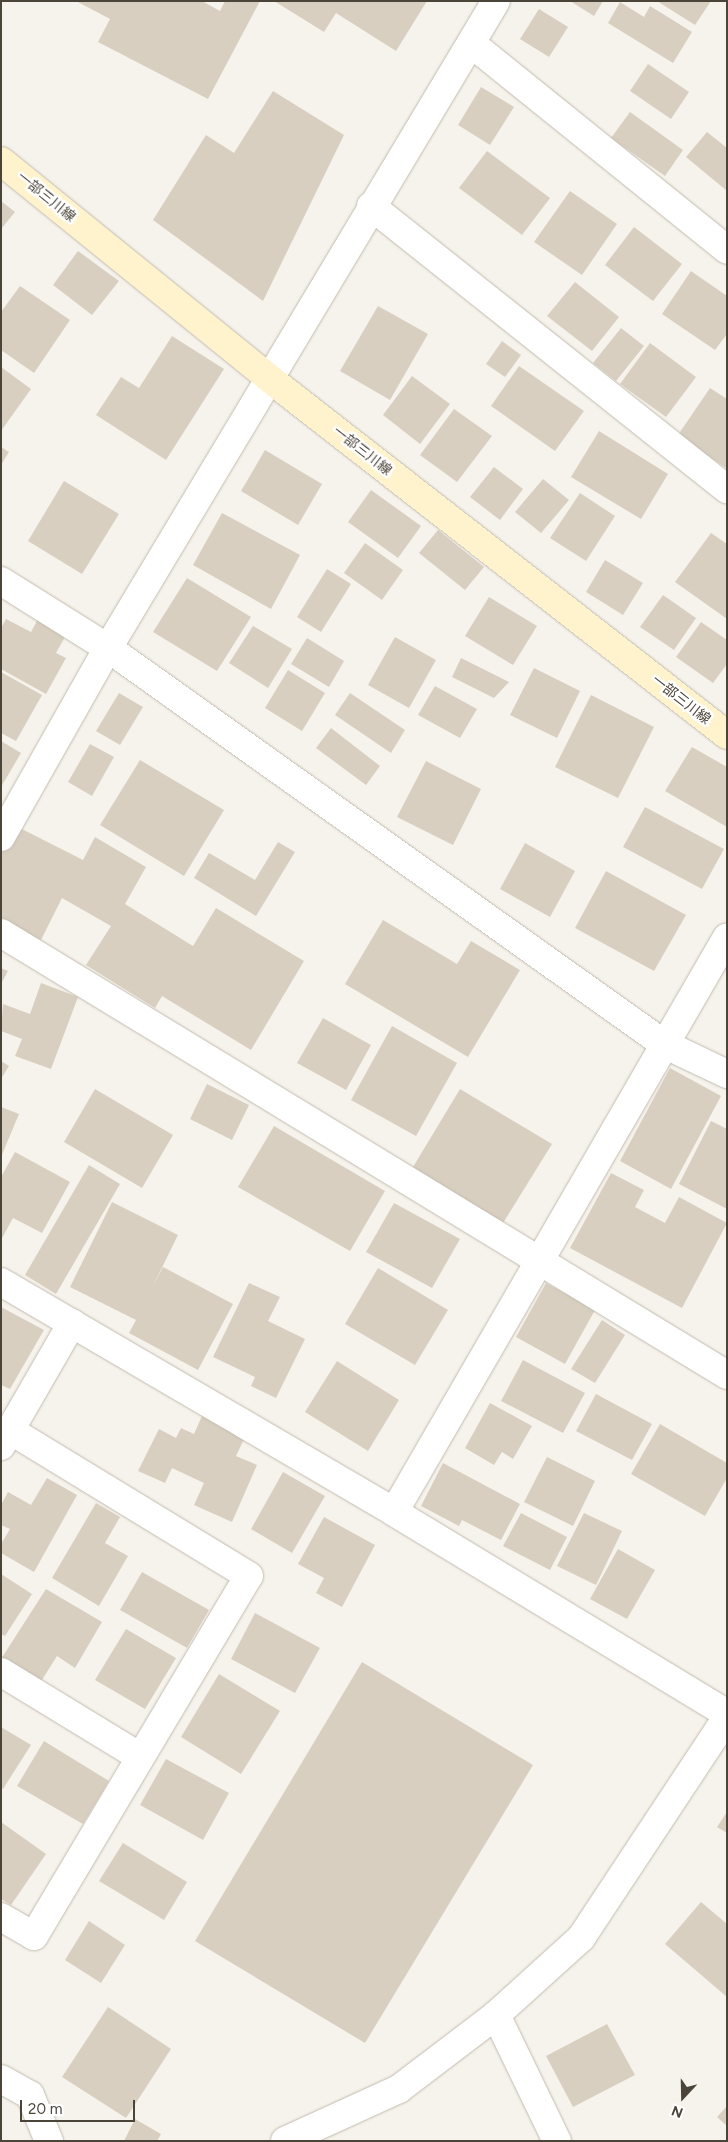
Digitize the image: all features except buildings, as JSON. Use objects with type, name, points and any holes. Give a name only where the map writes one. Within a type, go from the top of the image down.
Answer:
[{"type":"main road","name":"一部三川線","points":[[1,161],[270,378],[727,735]]},
{"type":"street","points":[[1,837],[108,648],[371,206],[472,44],[496,1]]},
{"type":"street","points":[[472,44],[727,250]]},
{"type":"street","points":[[371,206],[727,490]]},
{"type":"street","points":[[1,581],[108,648],[664,1044],[727,1074]]},
{"type":"street","points":[[1,933],[727,1375]]},
{"type":"street","points":[[394,1512],[727,937]]},
{"type":"street","points":[[1,1282],[394,1512],[727,1716],[581,1938],[496,2015],[399,2089],[317,2134],[284,2141]]},
{"type":"street","points":[[1,1917],[34,1936],[249,1576],[6,1438],[72,1324]]},
{"type":"street","points":[[1,1672],[140,1757]]},
{"type":"street","points":[[496,2015],[557,2141]]},
{"type":"street","points":[[1,2079],[30,2095],[49,2141]]}]
